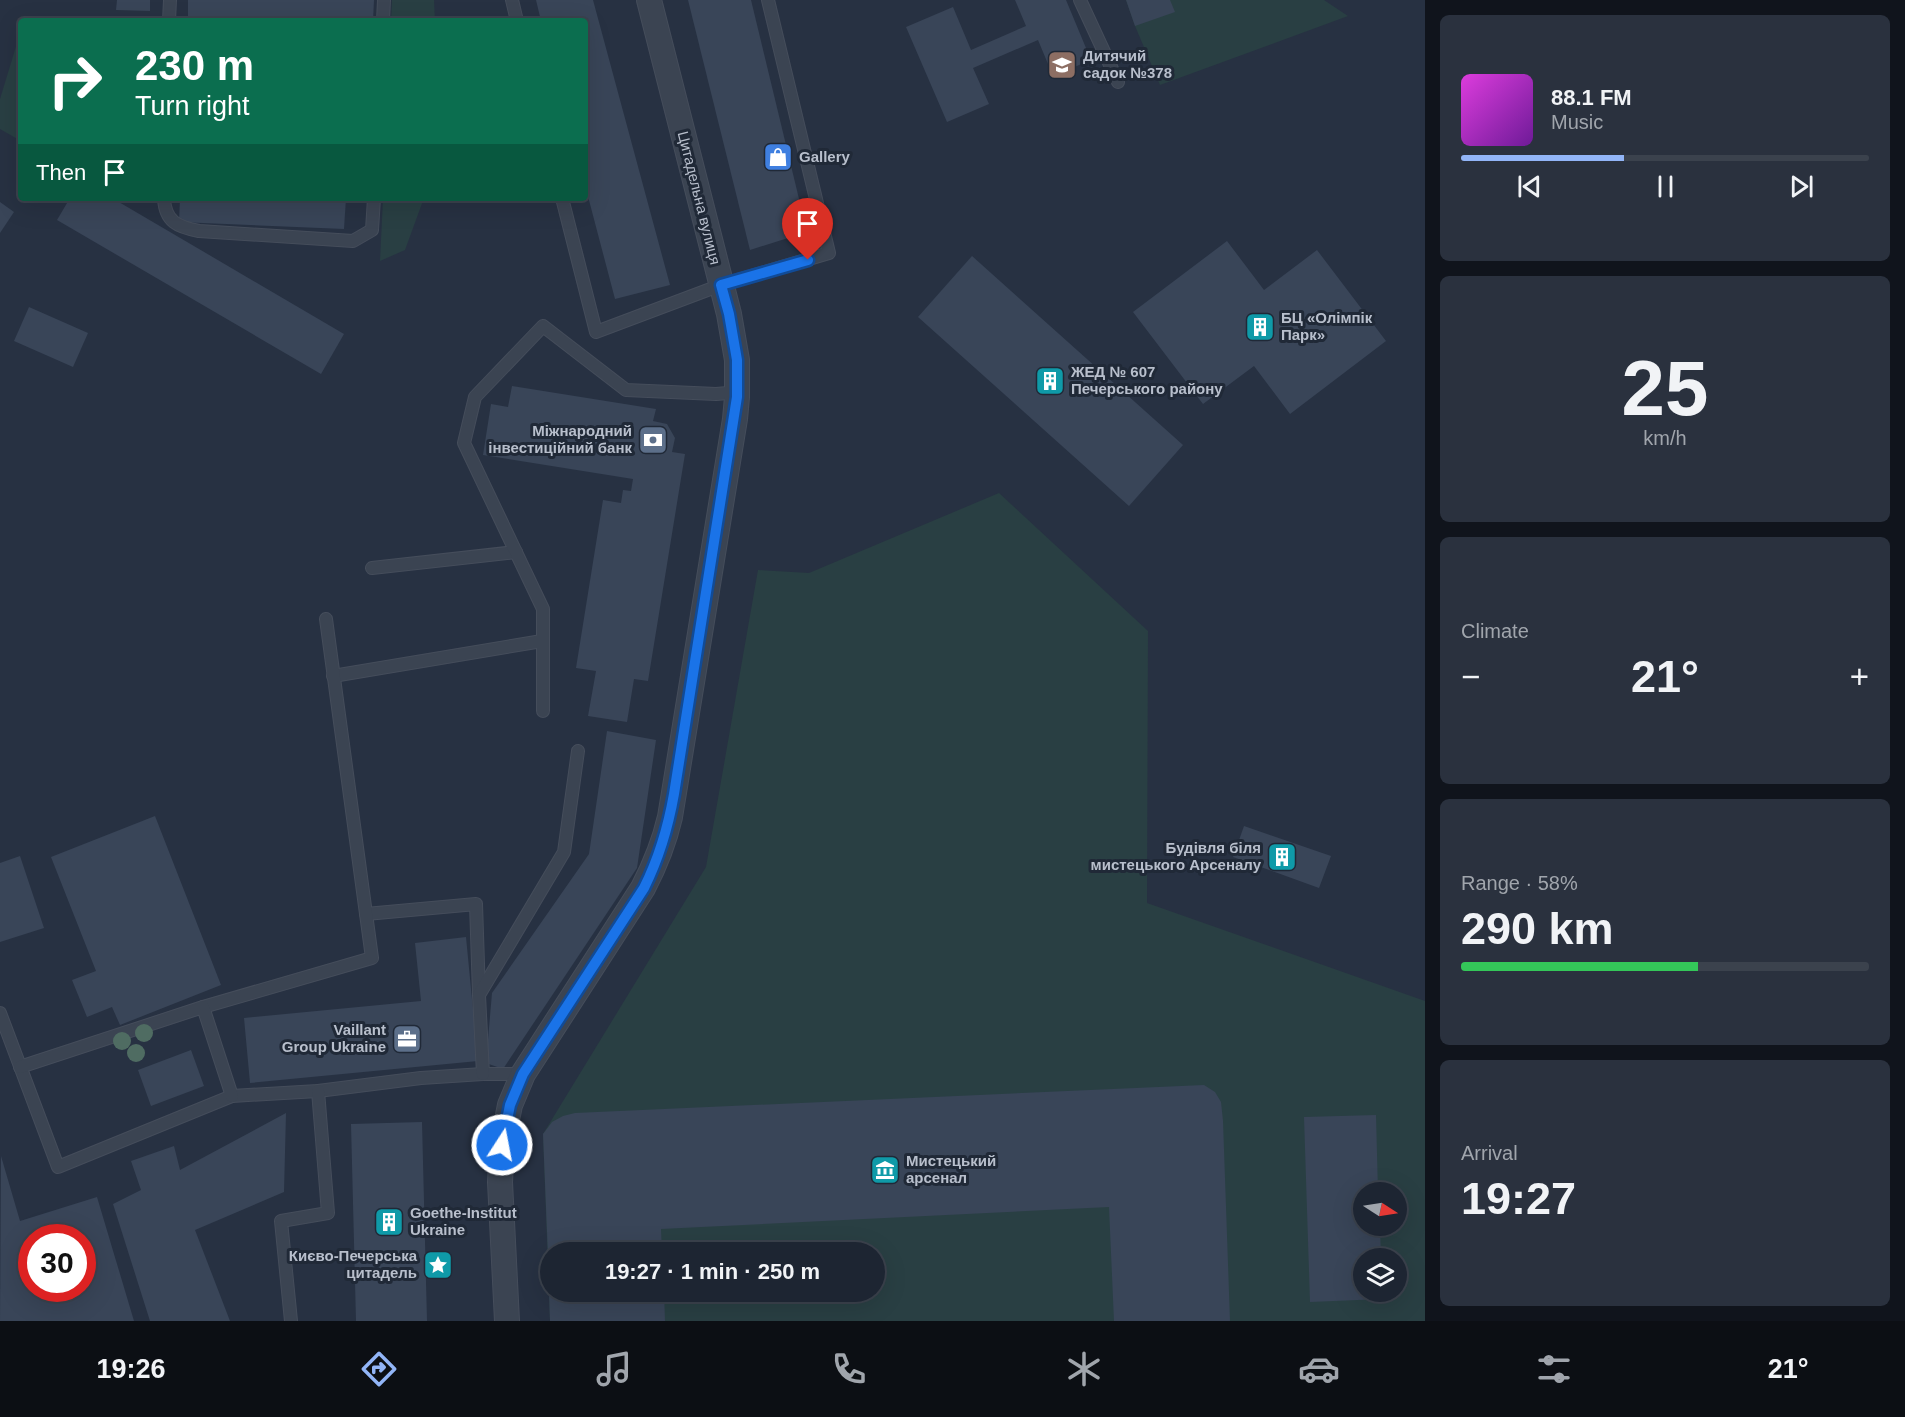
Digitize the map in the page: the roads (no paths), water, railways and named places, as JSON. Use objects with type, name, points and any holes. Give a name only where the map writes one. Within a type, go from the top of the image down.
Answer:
[{"type":"street","name":"Цитадельна вулиця","points":[[507,1321],[500,1182],[502,1145],[510,1105],[523,1074],[644,888],[665,839],[737,397],[737,360],[729,314],[649,0]]},
{"type":"lane","points":[[169,18],[170,0]]},
{"type":"lane","points":[[382,18],[384,0]]},
{"type":"lane","points":[[512,0],[516,18]]},
{"type":"lane","points":[[563,201],[596,332],[721,285],[829,253],[768,0]]},
{"type":"lane","points":[[1080,0],[1118,82]]},
{"type":"lane","points":[[164,201],[166,213],[175,223],[184,228],[199,231],[353,241],[372,230],[374,201]]},
{"type":"lane","points":[[543,711],[543,609],[464,443],[475,397],[543,326],[626,390],[728,393],[737,397]]},
{"type":"lane","points":[[372,568],[516,552]]},
{"type":"lane","points":[[20,1066],[203,1007],[372,958],[326,619]]},
{"type":"lane","points":[[333,676],[542,640]]},
{"type":"lane","points":[[479,995],[564,852],[578,751]]},
{"type":"lane","points":[[366,914],[476,904],[483,1074]]},
{"type":"lane","points":[[203,1007],[232,1096]]},
{"type":"lane","points":[[0,1013],[58,1167],[232,1096],[318,1091],[421,1078],[523,1074]]},
{"type":"lane","points":[[291,1321],[281,1221],[328,1213],[318,1091]]},
{"type":"place","name":"Дитячий садок №378","points":[[1062,65]]},
{"type":"place","name":"Gallery","points":[[778,157]]},
{"type":"place","name":"БЦ «Олімпік Парк»","points":[[1260,327]]},
{"type":"place","name":"ЖЕД № 607 Печерського району","points":[[1050,381]]},
{"type":"place","name":"Міжнародний інвестиційний банк","points":[[653,440]]},
{"type":"place","name":"Будівля біля мистецького Арсеналу","points":[[1282,857]]},
{"type":"place","name":"Vaillant Group Ukraine","points":[[407,1039]]},
{"type":"place","name":"Мистецький арсенал","points":[[885,1170]]},
{"type":"place","name":"Goethe-Institut Ukraine","points":[[389,1222]]},
{"type":"place","name":"Києво-Печерська цитадель","points":[[438,1265]]}]
